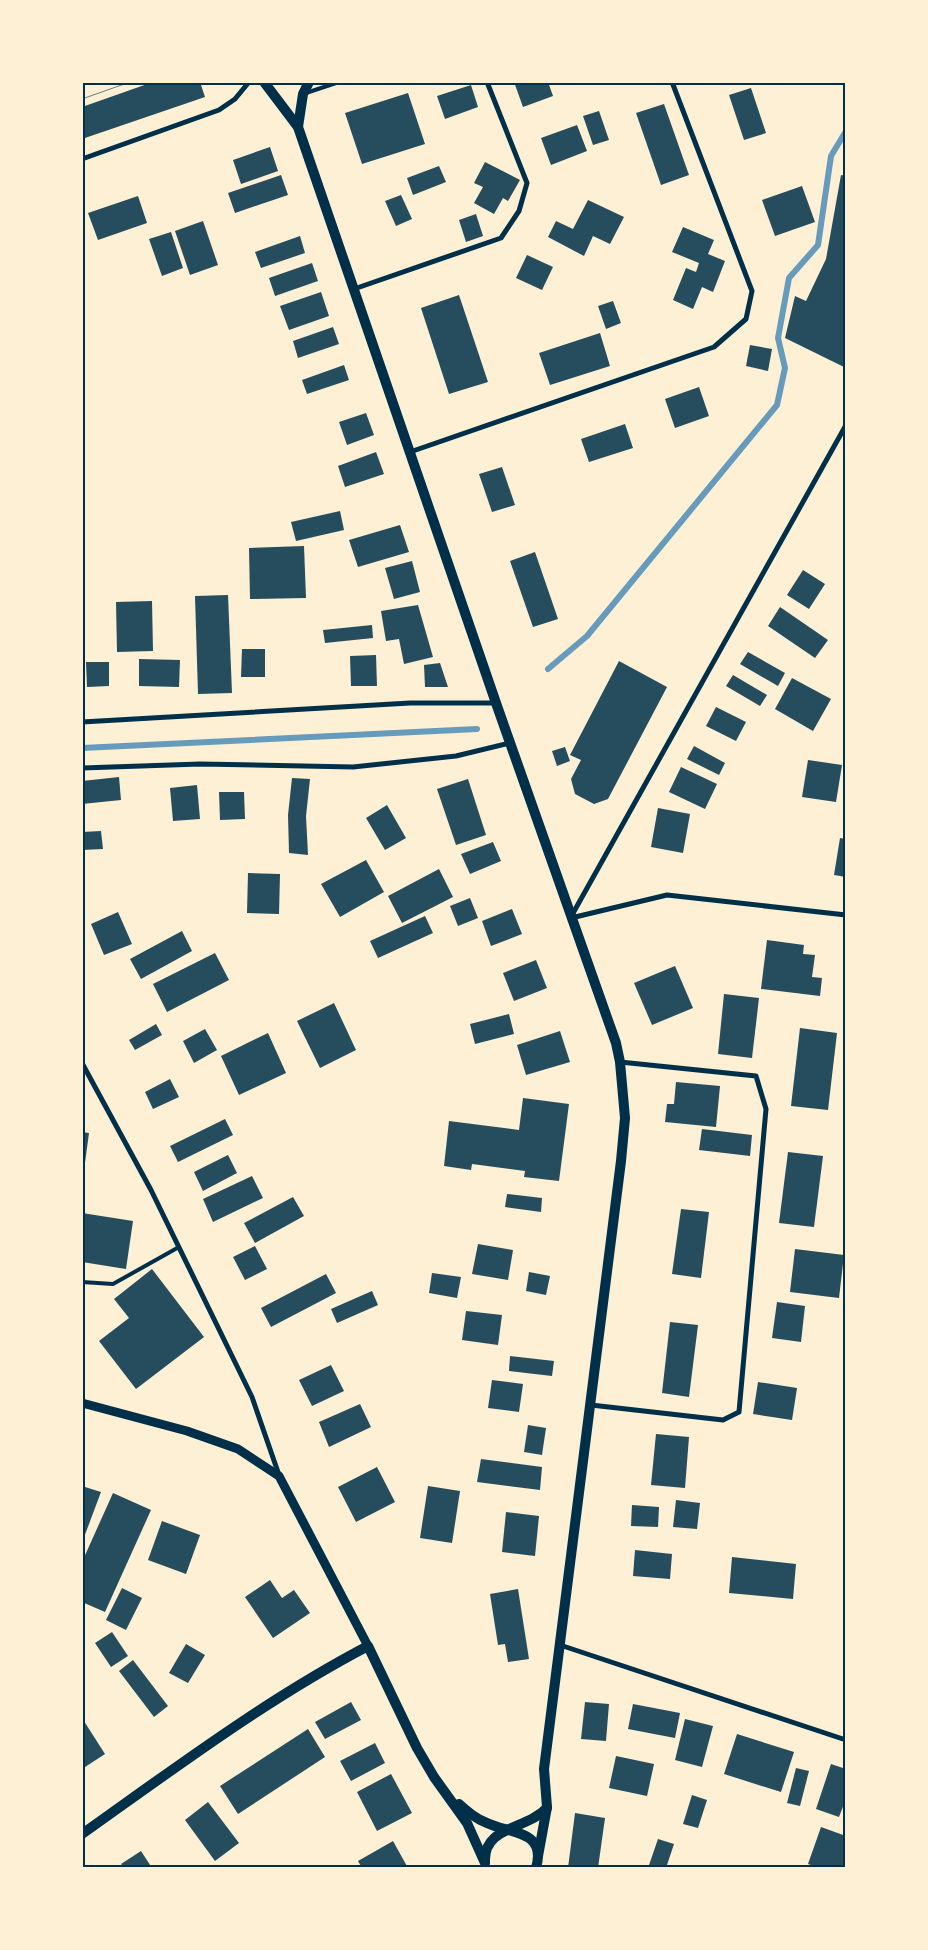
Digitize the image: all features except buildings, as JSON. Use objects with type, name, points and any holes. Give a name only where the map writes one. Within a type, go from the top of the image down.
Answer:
[{"type":"main road","points":[[264,82],[298,127],[496,703],[571,918],[595,979],[620,1062],[625,1118],[592,1405],[544,1769],[548,1807],[536,1867]]},
{"type":"main road","points":[[298,127],[303,94],[309,82]]},
{"type":"main road","points":[[82,1834],[217,1738],[319,1673],[368,1646],[417,1748],[434,1777],[449,1795],[467,1823],[486,1865]]},
{"type":"main road","points":[[449,1795],[471,1815],[508,1830],[519,1831],[529,1836],[536,1845],[538,1856]]},
{"type":"main road","points":[[486,1865],[485,1852],[489,1842],[497,1834],[538,1817],[548,1807]]},
{"type":"street","points":[[82,159],[219,110],[235,100],[249,82]]},
{"type":"street","points":[[353,289],[501,238],[519,211],[528,183],[487,82]]},
{"type":"street","points":[[410,452],[714,347],[746,318],[752,291],[672,82]]},
{"type":"street","points":[[571,918],[846,425]]},
{"type":"street","points":[[82,722],[401,704],[496,703]]},
{"type":"street","points":[[82,768],[200,764],[353,767],[456,756],[510,743]]},
{"type":"street","points":[[571,918],[667,895],[846,915]]},
{"type":"street","points":[[592,1405],[723,1420],[739,1412],[766,1109],[756,1076],[620,1062]]},
{"type":"street","points":[[82,1063],[151,1190],[179,1247],[252,1397],[279,1476],[368,1646]]},
{"type":"street","points":[[82,1403],[187,1431],[238,1449],[279,1476]]},
{"type":"street","points":[[560,1645],[846,1740]]},
{"type":"lane","points":[[303,94],[339,82]]},
{"type":"lane","points":[[82,1282],[113,1284],[179,1247]]},
{"type":"waterway","points":[[548,669],[587,636],[777,405],[785,368],[778,338],[789,278],[818,245],[831,156],[846,131]]},
{"type":"waterway","points":[[82,748],[477,729]]},
{"type":"tram line","points":[[82,99],[130,82]]}]
